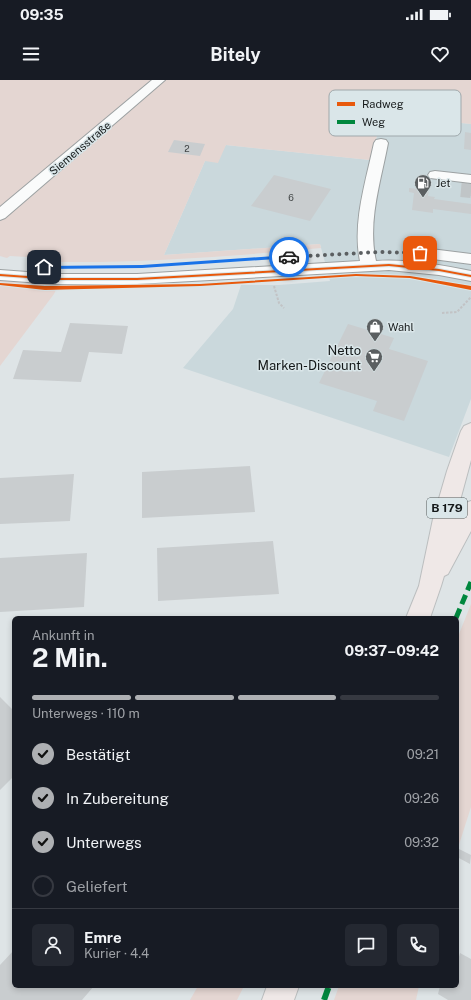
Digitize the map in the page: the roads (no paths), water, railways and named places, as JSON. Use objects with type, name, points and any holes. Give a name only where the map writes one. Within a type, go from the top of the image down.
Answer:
[{"type":"main road","name":"B 179","points":[[430,586],[444,519],[457,472],[471,431]]},
{"type":"main road","name":"B 179","points":[[419,616],[430,586],[471,510]]},
{"type":"main road","points":[[278,1000],[282,988]]},
{"type":"street","name":"Siemensstraße","points":[[0,215],[159,80]]},
{"type":"street","points":[[368,259],[364,224],[381,143]]},
{"type":"street","points":[[439,182],[466,185]]},
{"type":"street","points":[[1,267],[50,279],[145,278],[276,272],[406,252],[471,259]]},
{"type":"street","points":[[368,259],[471,276]]},
{"type":"tunnel","points":[[461,190],[471,191]]},
{"type":"place","name":"Jet","points":[[423,198]]},
{"type":"place","name":"Wahl","points":[[375,342]]},
{"type":"place","name":"Netto Marken-Discount","points":[[374,372]]}]
